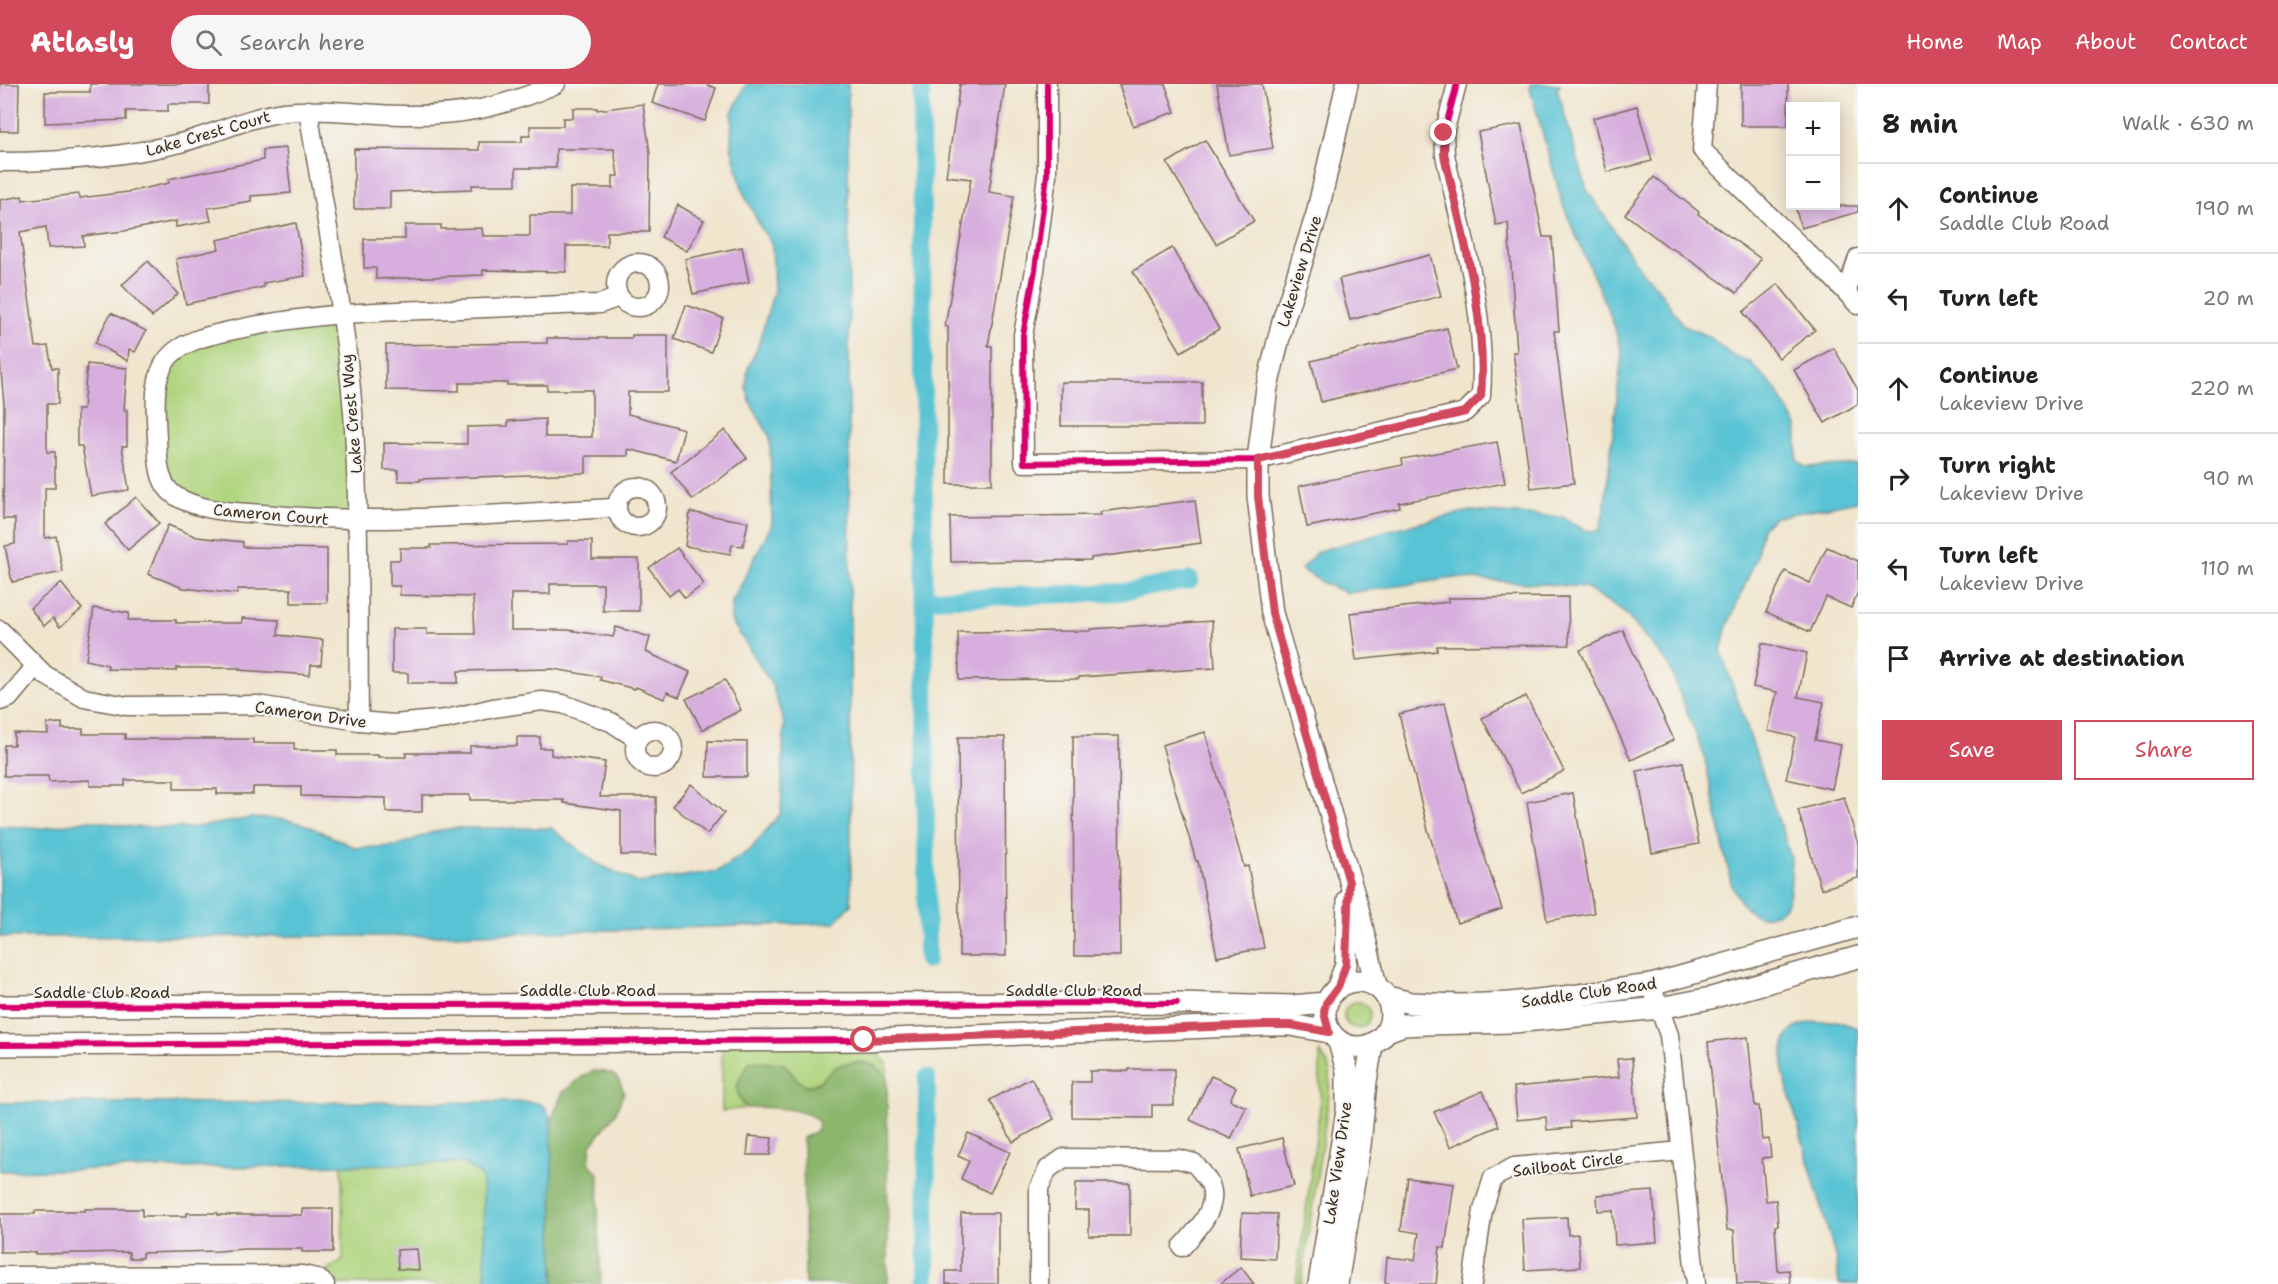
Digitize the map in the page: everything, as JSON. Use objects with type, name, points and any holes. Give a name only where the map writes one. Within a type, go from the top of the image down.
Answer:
[{"type":"street","name":"Lake Crest Court","points":[[0,162],[49,162],[127,155],[184,142],[261,117],[308,110],[401,115],[456,114],[509,103],[556,84]]},
{"type":"street","points":[[1047,84],[1047,175],[1035,270],[1023,335],[1024,464],[1258,460],[1465,412],[1481,396],[1483,369],[1478,306],[1444,155],[1444,133],[1457,84]]},
{"type":"street","name":"Lakeview Drive","points":[[1347,84],[1317,214],[1283,321],[1267,387],[1258,460],[1258,496],[1272,613],[1361,921],[1370,967],[1381,991]]},
{"type":"street","points":[[1707,84],[1702,150],[1852,299]]},
{"type":"street","name":"Lake Crest Way","points":[[308,110],[341,313],[352,411],[358,520],[359,721]]},
{"type":"street","points":[[1852,299],[1858,258]]},
{"type":"street","name":"Cameron Court","points":[[616,508],[358,520],[204,508],[180,499],[164,485],[158,469],[155,405],[158,381],[166,360],[180,346],[217,334],[276,321],[341,313],[600,304],[619,297]]},
{"type":"street","name":"Cameron Drive","points":[[1,633],[45,675],[84,698],[127,706],[257,705],[359,721],[394,724],[428,722],[493,708],[542,701],[563,704],[611,722],[637,738]]},
{"type":"street","points":[[0,701],[9,698],[35,667]]},
{"type":"street","name":"Lakeview Drive","points":[[1332,995],[1346,964],[1349,882]]},
{"type":"street","name":"Saddle Club Road","points":[[1381,991],[1399,1001],[1425,1004],[1510,1003],[1651,984],[1858,927]]},
{"type":"street","name":"Saddle Club Road","points":[[1379,1038],[1414,1024],[1514,1022],[1660,1008],[1711,998],[1858,957]]},
{"type":"street","points":[[0,1045],[864,1040],[1291,1025],[1334,1037],[1349,1047],[1361,1048],[1379,1038],[1391,1020],[1391,1008],[1381,991],[1357,981],[1332,995],[1324,1012],[1334,1037]]},
{"type":"street","points":[[1651,984],[1669,1035],[1696,1284]]},
{"type":"street","name":"Saddle Club Road","points":[[0,1006],[1176,1003],[1292,1006],[1332,995]]},
{"type":"street","name":"Lake View Drive","points":[[1319,1284],[1347,1111],[1347,1070],[1334,1037]]},
{"type":"street","name":"Lake View Drive","points":[[1337,1284],[1360,1145],[1367,1073],[1379,1038]]},
{"type":"street","name":"Sailboat Circle","points":[[1472,1284],[1483,1210],[1493,1178],[1514,1167],[1681,1150]]},
{"type":"street","points":[[1039,1284],[1039,1188],[1048,1169],[1064,1158],[1179,1159],[1194,1163],[1211,1188],[1210,1204],[1203,1223],[1182,1247]]},
{"type":"street","points":[[0,1276],[303,1275],[317,1278],[325,1284]]},
{"type":"green space","points":[[341,313],[358,520],[204,508],[164,485],[155,405],[180,346]]},
{"type":"green space","points":[[1357,1002],[1366,1006],[1370,1015],[1366,1024],[1357,1028],[1348,1024],[1344,1015],[1348,1006]]},
{"type":"green space","points":[[722,1040],[864,1040],[887,1063],[887,1077],[874,1066],[862,1062],[839,1068],[812,1085],[804,1084],[784,1064],[741,1103],[747,1108],[722,1111]]},
{"type":"green space","points":[[1320,1052],[1330,1073],[1329,1096],[1301,1284],[1296,1284],[1320,1107]]},
{"type":"green space","points":[[751,1061],[784,1064],[798,1081],[809,1085],[817,1083],[836,1067],[847,1064],[872,1065],[887,1077],[888,1284],[805,1284],[803,1138],[816,1131],[819,1123],[814,1118],[796,1111],[764,1107],[747,1108],[738,1096],[737,1090],[740,1078]]},
{"type":"green space","points":[[594,1071],[606,1072],[617,1077],[624,1092],[615,1114],[591,1145],[589,1163],[599,1174],[598,1222],[601,1284],[554,1284],[551,1120],[563,1092]]},
{"type":"green space","points":[[463,1163],[482,1176],[486,1284],[325,1284],[317,1278],[343,1260],[342,1165]]},
{"type":"water","points":[[746,84],[848,84],[851,905],[834,923],[417,936],[0,937],[0,826],[45,828],[89,820],[133,827],[190,828],[252,818],[283,819],[306,825],[356,848],[397,846],[435,831],[455,828],[551,828],[596,863],[638,883],[718,871],[750,850],[781,813],[784,723],[772,685],[731,620],[732,602],[772,524],[770,437],[752,406],[746,388],[748,368],[757,349],[774,291],[772,244],[761,228],[743,192],[731,146],[732,113]]},
{"type":"water","points":[[1530,84],[1561,84],[1557,89],[1587,190],[1642,272],[1657,287],[1683,325],[1711,338],[1730,354],[1750,362],[1775,388],[1797,426],[1797,460],[1805,467],[1858,464],[1858,501],[1775,517],[1762,528],[1756,559],[1726,629],[1721,651],[1791,857],[1790,895],[1782,910],[1772,915],[1760,916],[1749,911],[1741,902],[1731,883],[1704,755],[1668,664],[1625,613],[1585,587],[1455,578],[1348,593],[1325,584],[1301,569],[1317,552],[1385,531],[1470,511],[1563,517],[1584,530],[1599,531],[1604,511],[1622,353],[1613,322],[1563,205]]},
{"type":"water","points":[[1837,1021],[1858,1028],[1858,1284],[1839,1284],[1836,1259],[1783,1072],[1784,1046],[1786,1039],[1795,1028],[1808,1023]]},
{"type":"water","points":[[534,1102],[546,1108],[551,1120],[554,1284],[486,1284],[482,1176],[463,1163],[0,1171],[0,1103]]},
{"type":"building","points":[[0,84],[19,84],[18,131],[0,131]]},
{"type":"building","points":[[90,84],[209,84],[209,104],[168,104],[168,111],[126,111],[126,120],[45,123],[45,92],[90,92]]},
{"type":"building","points":[[658,84],[705,84],[716,88],[705,121],[652,103]]},
{"type":"building","points":[[960,84],[1005,84],[989,192],[1014,196],[988,346],[992,346],[992,484],[948,484],[948,327],[945,326],[971,179],[946,176]]},
{"type":"building","points":[[1119,84],[1165,84],[1175,112],[1133,126]]},
{"type":"building","points":[[1217,84],[1262,84],[1273,148],[1229,155]]},
{"type":"building","points":[[1741,84],[1788,84],[1786,126],[1741,126]]},
{"type":"building","points":[[643,104],[650,153],[649,232],[607,232],[607,246],[566,246],[566,272],[483,270],[483,275],[376,279],[376,268],[364,268],[364,239],[405,239],[405,225],[441,225],[441,229],[482,228],[483,236],[530,236],[530,215],[570,215],[570,188],[613,188],[613,176],[618,176],[614,149],[556,149],[556,168],[516,168],[516,185],[472,185],[472,189],[390,192],[390,209],[354,209],[354,149],[479,150],[479,142],[522,142],[522,136],[530,136],[530,126],[563,126],[563,118],[573,118],[573,108],[597,108],[597,110]]},
{"type":"building","points":[[1637,106],[1652,161],[1607,172],[1593,118]]},
{"type":"building","points":[[1521,124],[1543,237],[1552,237],[1559,331],[1554,331],[1574,483],[1531,488],[1513,352],[1517,352],[1508,223],[1496,225],[1478,132]]},
{"type":"building","points":[[1205,140],[1254,221],[1216,244],[1167,163]]},
{"type":"building","points":[[286,148],[291,193],[251,196],[251,201],[208,208],[211,221],[176,227],[176,221],[83,236],[84,246],[48,248],[46,227],[20,232],[36,347],[48,346],[52,368],[58,368],[58,404],[47,404],[47,452],[55,452],[55,488],[45,488],[45,538],[56,536],[63,572],[12,582],[5,546],[15,544],[15,519],[3,519],[4,404],[0,361],[0,200],[22,196],[23,200],[79,194],[80,198],[128,192],[169,183],[168,179],[263,160],[263,150]]},
{"type":"building","points":[[1654,177],[1699,212],[1698,214],[1761,259],[1737,293],[1671,249],[1625,214]]},
{"type":"building","points":[[678,205],[704,220],[687,251],[661,237]]},
{"type":"building","points":[[1840,206],[1858,206],[1858,212],[1801,228],[1796,210],[1840,210]]},
{"type":"building","points":[[296,223],[305,276],[263,283],[264,287],[186,304],[176,259],[219,249],[217,240]]},
{"type":"building","points":[[742,247],[749,282],[693,294],[685,259]]},
{"type":"building","points":[[1172,248],[1219,329],[1181,352],[1133,271]]},
{"type":"building","points":[[1430,255],[1441,296],[1350,320],[1339,279]]},
{"type":"building","points":[[148,261],[178,294],[152,317],[122,285]]},
{"type":"building","points":[[1778,284],[1815,330],[1779,358],[1743,312]]},
{"type":"building","points":[[686,305],[723,318],[711,352],[674,339]]},
{"type":"building","points":[[111,313],[146,331],[135,352],[129,349],[128,361],[95,343]]},
{"type":"building","points":[[1447,328],[1457,369],[1321,402],[1311,361]]},
{"type":"building","points":[[632,335],[668,335],[668,392],[628,392],[628,414],[684,429],[676,461],[628,449],[628,456],[586,456],[586,473],[398,481],[398,470],[384,470],[384,443],[467,444],[467,427],[508,426],[508,421],[545,419],[545,437],[592,437],[592,390],[547,390],[547,385],[459,383],[459,391],[386,390],[386,345],[547,343],[547,338],[632,338]]},
{"type":"building","points":[[1834,348],[1858,390],[1858,404],[1825,423],[1794,370]]},
{"type":"building","points":[[87,364],[127,368],[124,410],[127,410],[127,446],[122,446],[129,490],[91,496],[82,446],[77,446],[77,410],[83,410]]},
{"type":"building","points":[[1061,382],[1202,382],[1202,426],[1061,426]]},
{"type":"building","points":[[725,430],[747,458],[693,500],[671,472]]},
{"type":"building","points":[[1497,442],[1505,483],[1399,503],[1400,508],[1307,527],[1299,486],[1403,465],[1402,459]]},
{"type":"building","points":[[136,497],[159,523],[128,550],[105,524]]},
{"type":"building","points":[[1195,500],[1201,543],[1091,558],[1091,560],[951,562],[950,517],[1101,515],[1100,512]]},
{"type":"building","points":[[690,512],[748,522],[743,546],[732,545],[730,554],[685,546]]},
{"type":"building","points":[[168,525],[197,537],[243,542],[243,547],[327,549],[327,603],[291,603],[291,589],[238,589],[237,594],[183,588],[148,574]]},
{"type":"building","points":[[568,541],[592,541],[592,559],[639,559],[639,611],[603,611],[603,584],[550,584],[550,594],[511,594],[511,630],[568,630],[613,637],[616,627],[650,637],[646,652],[690,672],[679,697],[667,692],[664,699],[636,687],[635,689],[600,680],[601,677],[553,669],[458,671],[458,683],[408,683],[408,673],[392,673],[392,629],[427,629],[427,634],[475,634],[473,597],[400,595],[400,586],[390,586],[390,560],[400,560],[400,548],[431,548],[431,545],[568,544]]},
{"type":"building","points":[[1827,547],[1858,561],[1858,592],[1851,608],[1826,597],[1810,632],[1766,612],[1785,571],[1810,583]]},
{"type":"building","points":[[677,548],[704,584],[685,598],[678,589],[669,596],[649,568]]},
{"type":"building","points":[[61,583],[82,609],[60,627],[53,618],[44,626],[30,608]]},
{"type":"building","points":[[1568,597],[1569,645],[1437,646],[1437,651],[1356,660],[1350,613],[1448,602],[1448,598]]},
{"type":"building","points":[[94,608],[129,613],[128,620],[242,623],[242,618],[279,620],[278,635],[323,640],[321,665],[311,665],[310,675],[239,670],[240,668],[176,668],[176,671],[107,669],[108,665],[86,660]]},
{"type":"building","points":[[1212,621],[1215,668],[1079,677],[1079,679],[959,680],[958,632],[1091,631],[1091,629]]},
{"type":"building","points":[[1623,630],[1674,740],[1631,760],[1580,650]]},
{"type":"building","points":[[1762,643],[1807,653],[1798,697],[1824,702],[1815,740],[1841,745],[1832,789],[1786,779],[1795,737],[1768,731],[1777,692],[1753,687]]},
{"type":"building","points":[[725,680],[741,710],[702,730],[686,699]]},
{"type":"building","points":[[1526,696],[1564,771],[1521,793],[1482,718]]},
{"type":"building","points":[[1445,703],[1476,830],[1502,909],[1457,923],[1428,830],[1399,714]]},
{"type":"building","points":[[62,723],[62,729],[83,729],[83,734],[125,734],[125,739],[253,739],[253,743],[294,743],[294,750],[337,750],[337,755],[378,755],[378,757],[406,757],[406,753],[470,753],[470,746],[517,746],[517,737],[540,737],[540,748],[551,748],[551,755],[605,762],[600,797],[656,797],[656,855],[621,855],[621,811],[564,803],[564,800],[470,800],[470,795],[422,795],[422,812],[386,812],[386,798],[301,796],[301,787],[253,787],[253,794],[217,794],[217,789],[174,789],[174,780],[125,780],[125,786],[90,786],[90,780],[49,782],[48,776],[4,776],[4,745],[14,745],[14,733],[48,734],[47,724]]},
{"type":"building","points":[[1205,732],[1244,867],[1248,866],[1264,948],[1217,957],[1198,861],[1196,861],[1162,745]]},
{"type":"building","points":[[1073,736],[1119,736],[1120,956],[1074,956]]},
{"type":"building","points":[[958,737],[1005,737],[1006,956],[959,956]]},
{"type":"building","points":[[708,741],[747,742],[747,777],[707,777]]},
{"type":"building","points":[[1683,762],[1699,844],[1652,853],[1637,771]]},
{"type":"building","points":[[691,784],[724,813],[707,834],[673,806]]},
{"type":"building","points":[[1573,793],[1594,913],[1547,921],[1527,802]]},
{"type":"building","points":[[1844,797],[1858,844],[1858,878],[1821,889],[1798,810]]},
{"type":"building","points":[[1748,1037],[1755,1106],[1759,1106],[1762,1140],[1769,1139],[1771,1157],[1762,1158],[1766,1201],[1776,1200],[1778,1271],[1789,1270],[1790,1284],[1737,1284],[1734,1230],[1727,1230],[1708,1042]]},
{"type":"building","points":[[1632,1058],[1637,1117],[1570,1122],[1571,1128],[1547,1130],[1546,1117],[1517,1120],[1514,1087],[1619,1077],[1617,1059]]},
{"type":"building","points":[[1129,1069],[1174,1069],[1174,1105],[1152,1105],[1152,1118],[1072,1117],[1072,1082],[1090,1082],[1090,1071],[1129,1071]]},
{"type":"building","points":[[1211,1076],[1236,1087],[1230,1100],[1246,1107],[1231,1139],[1190,1120]]},
{"type":"building","points":[[1031,1078],[1054,1119],[1013,1142],[990,1100]]},
{"type":"building","points":[[1483,1091],[1499,1126],[1450,1147],[1434,1112]]},
{"type":"building","points":[[968,1133],[1010,1152],[990,1193],[961,1179],[969,1161],[958,1156]]},
{"type":"building","points":[[749,1136],[772,1138],[770,1155],[747,1155]]},
{"type":"building","points":[[1282,1138],[1294,1186],[1250,1196],[1239,1149]]},
{"type":"building","points":[[1408,1178],[1454,1184],[1445,1248],[1440,1247],[1436,1284],[1385,1282],[1387,1257],[1415,1260],[1419,1233],[1401,1230]]},
{"type":"building","points":[[1076,1183],[1130,1183],[1130,1236],[1089,1236],[1089,1210],[1075,1210]]},
{"type":"building","points":[[1653,1191],[1657,1242],[1615,1245],[1613,1210],[1598,1211],[1597,1195]]},
{"type":"building","points":[[85,1209],[142,1209],[142,1216],[187,1216],[187,1213],[302,1215],[302,1209],[333,1209],[333,1252],[302,1252],[302,1249],[244,1249],[142,1253],[142,1258],[129,1258],[129,1252],[35,1254],[35,1252],[0,1252],[0,1214],[35,1214],[35,1211],[85,1211]]},
{"type":"building","points":[[961,1213],[998,1213],[998,1284],[946,1284],[946,1271],[961,1271]]},
{"type":"building","points":[[1242,1213],[1277,1214],[1275,1259],[1240,1257]]},
{"type":"building","points":[[1567,1217],[1568,1235],[1578,1234],[1580,1267],[1525,1270],[1522,1219]]},
{"type":"building","points":[[417,1249],[419,1270],[398,1269],[397,1250]]},
{"type":"building","points":[[1241,1267],[1254,1284],[1220,1284]]},
{"type":"waterway","points":[[921,84],[927,960]]},
{"type":"waterway","points":[[925,599],[1124,592],[1190,580]]},
{"type":"waterway","points":[[926,1284],[927,1078]]},
{"type":"cycle path","points":[[1047,84],[1047,175],[1035,270],[1023,335],[1024,463],[1258,460],[1465,412],[1481,396],[1482,365],[1472,274],[1445,155],[1444,133],[1457,84]]},
{"type":"cycle path","points":[[0,1006],[1177,1003]]},
{"type":"cycle path","points":[[0,1045],[864,1040]]},
{"type":"route","points":[[864,1040],[1264,1025],[1291,1025],[1329,1032],[1325,1022],[1326,1003],[1338,987],[1346,964],[1349,882],[1272,613],[1258,496],[1258,460],[1465,412],[1481,396],[1483,369],[1478,306],[1444,155],[1444,133]]}]
